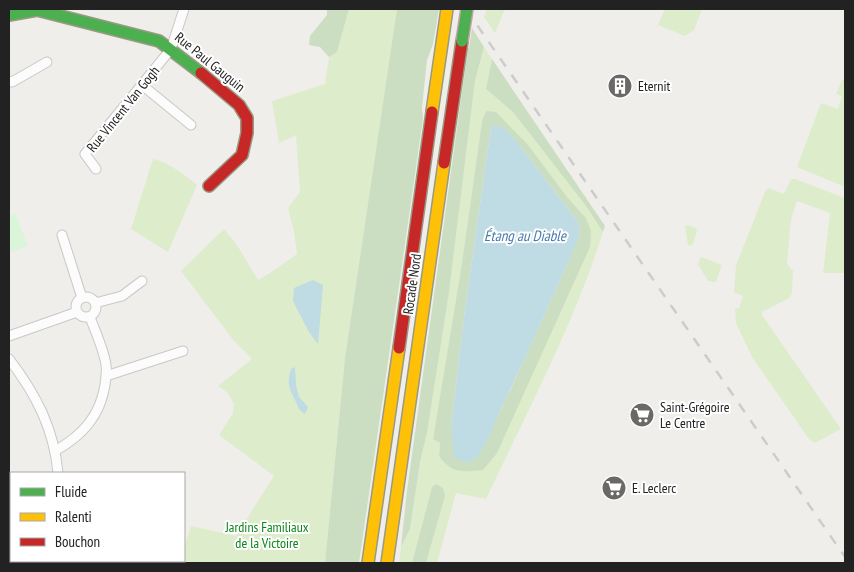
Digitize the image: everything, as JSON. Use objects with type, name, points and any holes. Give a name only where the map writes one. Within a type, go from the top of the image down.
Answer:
[{"type":"main road","name":"Rocade Nord","points":[[387,563],[467,9]]},
{"type":"main road","name":"Rue Paul Gauguin","points":[[9,15],[37,10],[159,41],[222,89],[239,106],[247,118],[247,133],[242,154],[209,186]]},
{"type":"main road","name":"Rocade Nord","points":[[368,563],[446,13]]},
{"type":"street","points":[[171,49],[184,9]]},
{"type":"street","name":"Rue Vincent Van Gogh","points":[[96,169],[85,154],[171,49]]},
{"type":"street","points":[[9,81],[12,82],[47,62]]},
{"type":"street","points":[[142,85],[190,125]]},
{"type":"street","points":[[62,235],[82,298]]},
{"type":"street","points":[[95,303],[122,296],[142,281]]},
{"type":"street","points":[[82,298],[92,299],[95,303],[94,314],[90,317],[80,316],[77,312],[76,306],[82,298]]},
{"type":"street","points":[[9,336],[77,312]]},
{"type":"street","points":[[56,450],[74,440],[84,430],[93,419],[103,397],[106,364],[90,317]]},
{"type":"street","points":[[106,376],[182,351]]},
{"type":"street","points":[[9,359],[35,396],[48,425],[56,450],[58,472]]},
{"type":"green space","points":[[327,9],[349,9],[337,52],[329,57],[320,47],[309,45],[310,36],[327,15]]},
{"type":"green space","name":"Jardins Familiaux de la Victoire","points":[[349,9],[397,9],[345,358],[325,563],[176,563],[185,562],[185,545],[191,526],[236,536],[274,476],[219,435],[233,413],[234,404],[228,393],[218,386],[252,359],[234,341],[181,271],[224,229],[237,245],[258,280],[297,254],[288,208],[300,192],[296,135],[279,143],[272,101],[325,84],[329,57],[337,52]]},
{"type":"green space","points":[[397,9],[439,9],[433,44],[427,60],[422,107],[423,119],[359,563],[325,563],[345,358]]},
{"type":"green space","points":[[487,9],[505,9],[495,33],[484,17]]},
{"type":"green space","points":[[665,9],[702,9],[694,30],[685,36],[658,25]]},
{"type":"green space","points":[[472,28],[484,47],[475,81],[449,292],[427,433],[420,462],[410,529],[401,547],[407,491]]},
{"type":"green space","points":[[484,47],[492,59],[486,89],[513,112],[586,206],[603,232],[564,334],[486,499],[456,493],[437,563],[426,563],[445,496],[436,484],[432,487],[412,563],[399,563],[401,547],[410,529],[420,462],[427,433],[449,292],[475,81]],"holes":[[[486,111],[586,218],[483,470],[439,456],[440,443],[433,439],[462,263],[482,121]]]},
{"type":"green space","points":[[492,59],[605,226],[603,232],[586,206],[513,112],[486,89]]},
{"type":"green space","points":[[845,79],[845,187],[797,167],[821,103],[838,109],[842,96],[836,94],[842,80]]},
{"type":"green space","points":[[486,111],[496,112],[528,145],[567,197],[586,218],[591,231],[590,247],[497,453],[483,470],[458,471],[448,466],[439,456],[440,443],[433,439],[462,263],[482,121]],"holes":[[[491,127],[512,136],[578,222],[580,229],[578,240],[482,449],[451,427],[464,317]]]},
{"type":"green space","points":[[153,159],[171,166],[197,185],[168,252],[131,229]]},
{"type":"green space","points":[[791,179],[845,198],[845,273],[823,273],[830,213],[797,201],[791,220],[787,264],[793,271],[792,294],[789,298],[762,312],[762,315],[841,429],[815,443],[809,439],[752,357],[736,323],[735,308],[739,308],[743,296],[734,292],[736,265],[765,192],[768,188],[784,194]]},
{"type":"green space","points":[[15,213],[28,246],[9,253],[9,216]]},
{"type":"green space","points":[[687,225],[697,230],[693,244],[690,246],[688,245],[685,226]]},
{"type":"green space","points":[[701,257],[722,265],[716,282],[708,281],[698,264]]},
{"type":"green space","points":[[436,484],[443,488],[445,496],[426,563],[412,563],[432,487]]},
{"type":"green space","points":[[10,562],[37,562],[36,563]]},
{"type":"water","name":"Étang au Diable","points":[[495,125],[503,128],[512,136],[578,222],[580,229],[578,240],[486,443],[475,459],[464,461],[454,457],[451,427],[464,317],[491,127]]},
{"type":"water","points":[[313,280],[323,285],[318,344],[309,332],[293,301],[294,288]]},
{"type":"water","points":[[295,367],[299,397],[308,407],[305,414],[299,409],[290,387],[291,369]]},
{"type":"railway","points":[[466,9],[845,557]]},
{"type":"traffic: fast","points":[[462,41],[467,9]]},
{"type":"traffic: fast","points":[[9,15],[37,10],[159,41],[201,73]]},
{"type":"traffic: slow","points":[[432,112],[447,9]]},
{"type":"traffic: slow","points":[[387,563],[444,163]]},
{"type":"traffic: slow","points":[[368,563],[399,348]]},
{"type":"traffic: jam","points":[[444,163],[462,41]]},
{"type":"traffic: jam","points":[[201,73],[239,105],[247,118],[247,133],[242,155],[209,186]]},
{"type":"traffic: jam","points":[[399,348],[432,112]]},
{"type":"place","name":"Eternit","points":[[620,86]]},
{"type":"place","name":"Saint-Grégoire Le Centre","points":[[642,415]]},
{"type":"place","name":"E. Leclerc","points":[[614,488]]}]
